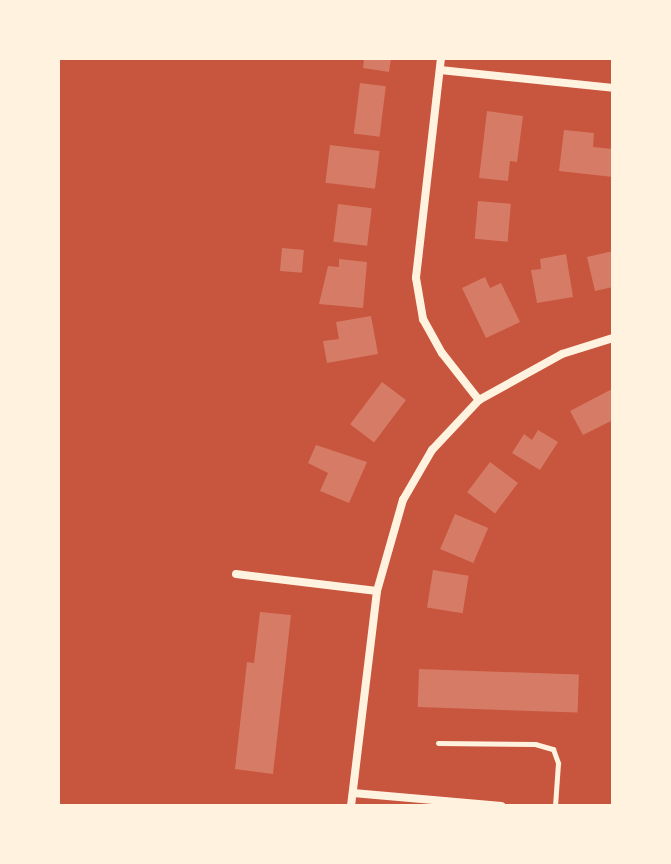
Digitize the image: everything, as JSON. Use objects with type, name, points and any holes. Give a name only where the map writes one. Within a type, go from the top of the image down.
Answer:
[{"type":"street","points":[[441,58],[416,278],[423,319],[442,353],[479,400]]},
{"type":"street","points":[[440,70],[613,88]]},
{"type":"street","points":[[351,806],[377,591],[403,500],[432,450],[479,400],[562,354],[613,338]]},
{"type":"street","points":[[236,574],[377,591]]},
{"type":"street","points":[[353,793],[501,806]]},
{"type":"lane","points":[[438,743],[535,744],[553,749],[558,763],[555,806]]},
{"type":"building","points":[[364,58],[391,58],[389,72],[363,68]]},
{"type":"building","points":[[360,83],[386,86],[380,137],[354,134]]},
{"type":"building","points":[[487,111],[523,116],[517,162],[510,161],[508,181],[479,178]]},
{"type":"building","points":[[564,130],[594,133],[593,147],[613,149],[613,177],[559,171]]},
{"type":"building","points":[[330,145],[380,151],[375,189],[325,183]]},
{"type":"building","points":[[478,201],[511,204],[508,242],[475,239]]},
{"type":"building","points":[[338,204],[372,208],[367,246],[333,242]]},
{"type":"building","points":[[282,248],[304,250],[302,273],[280,271]]},
{"type":"building","points":[[613,251],[613,287],[595,291],[587,257]]},
{"type":"building","points":[[566,254],[573,297],[537,303],[531,270],[541,269],[540,259]]},
{"type":"building","points":[[339,259],[367,262],[363,308],[319,304],[328,266],[339,267]]},
{"type":"building","points":[[485,277],[490,288],[501,283],[520,322],[486,338],[462,288]]},
{"type":"building","points":[[371,316],[378,354],[327,363],[323,341],[339,339],[336,322]]},
{"type":"building","points":[[382,382],[406,400],[374,442],[350,424]]},
{"type":"building","points":[[612,389],[613,420],[583,435],[570,411]]},
{"type":"building","points":[[538,430],[558,442],[540,470],[512,453],[524,434],[532,440]]},
{"type":"building","points":[[316,445],[367,462],[349,503],[320,491],[328,473],[308,463]]},
{"type":"building","points":[[490,462],[518,483],[495,513],[467,492]]},
{"type":"building","points":[[455,514],[488,528],[473,563],[440,549]]},
{"type":"building","points":[[433,570],[469,576],[463,613],[427,608]]},
{"type":"building","points":[[260,612],[291,615],[273,774],[235,769],[247,662],[254,663]]},
{"type":"building","points":[[419,669],[579,675],[578,713],[418,707]]}]
